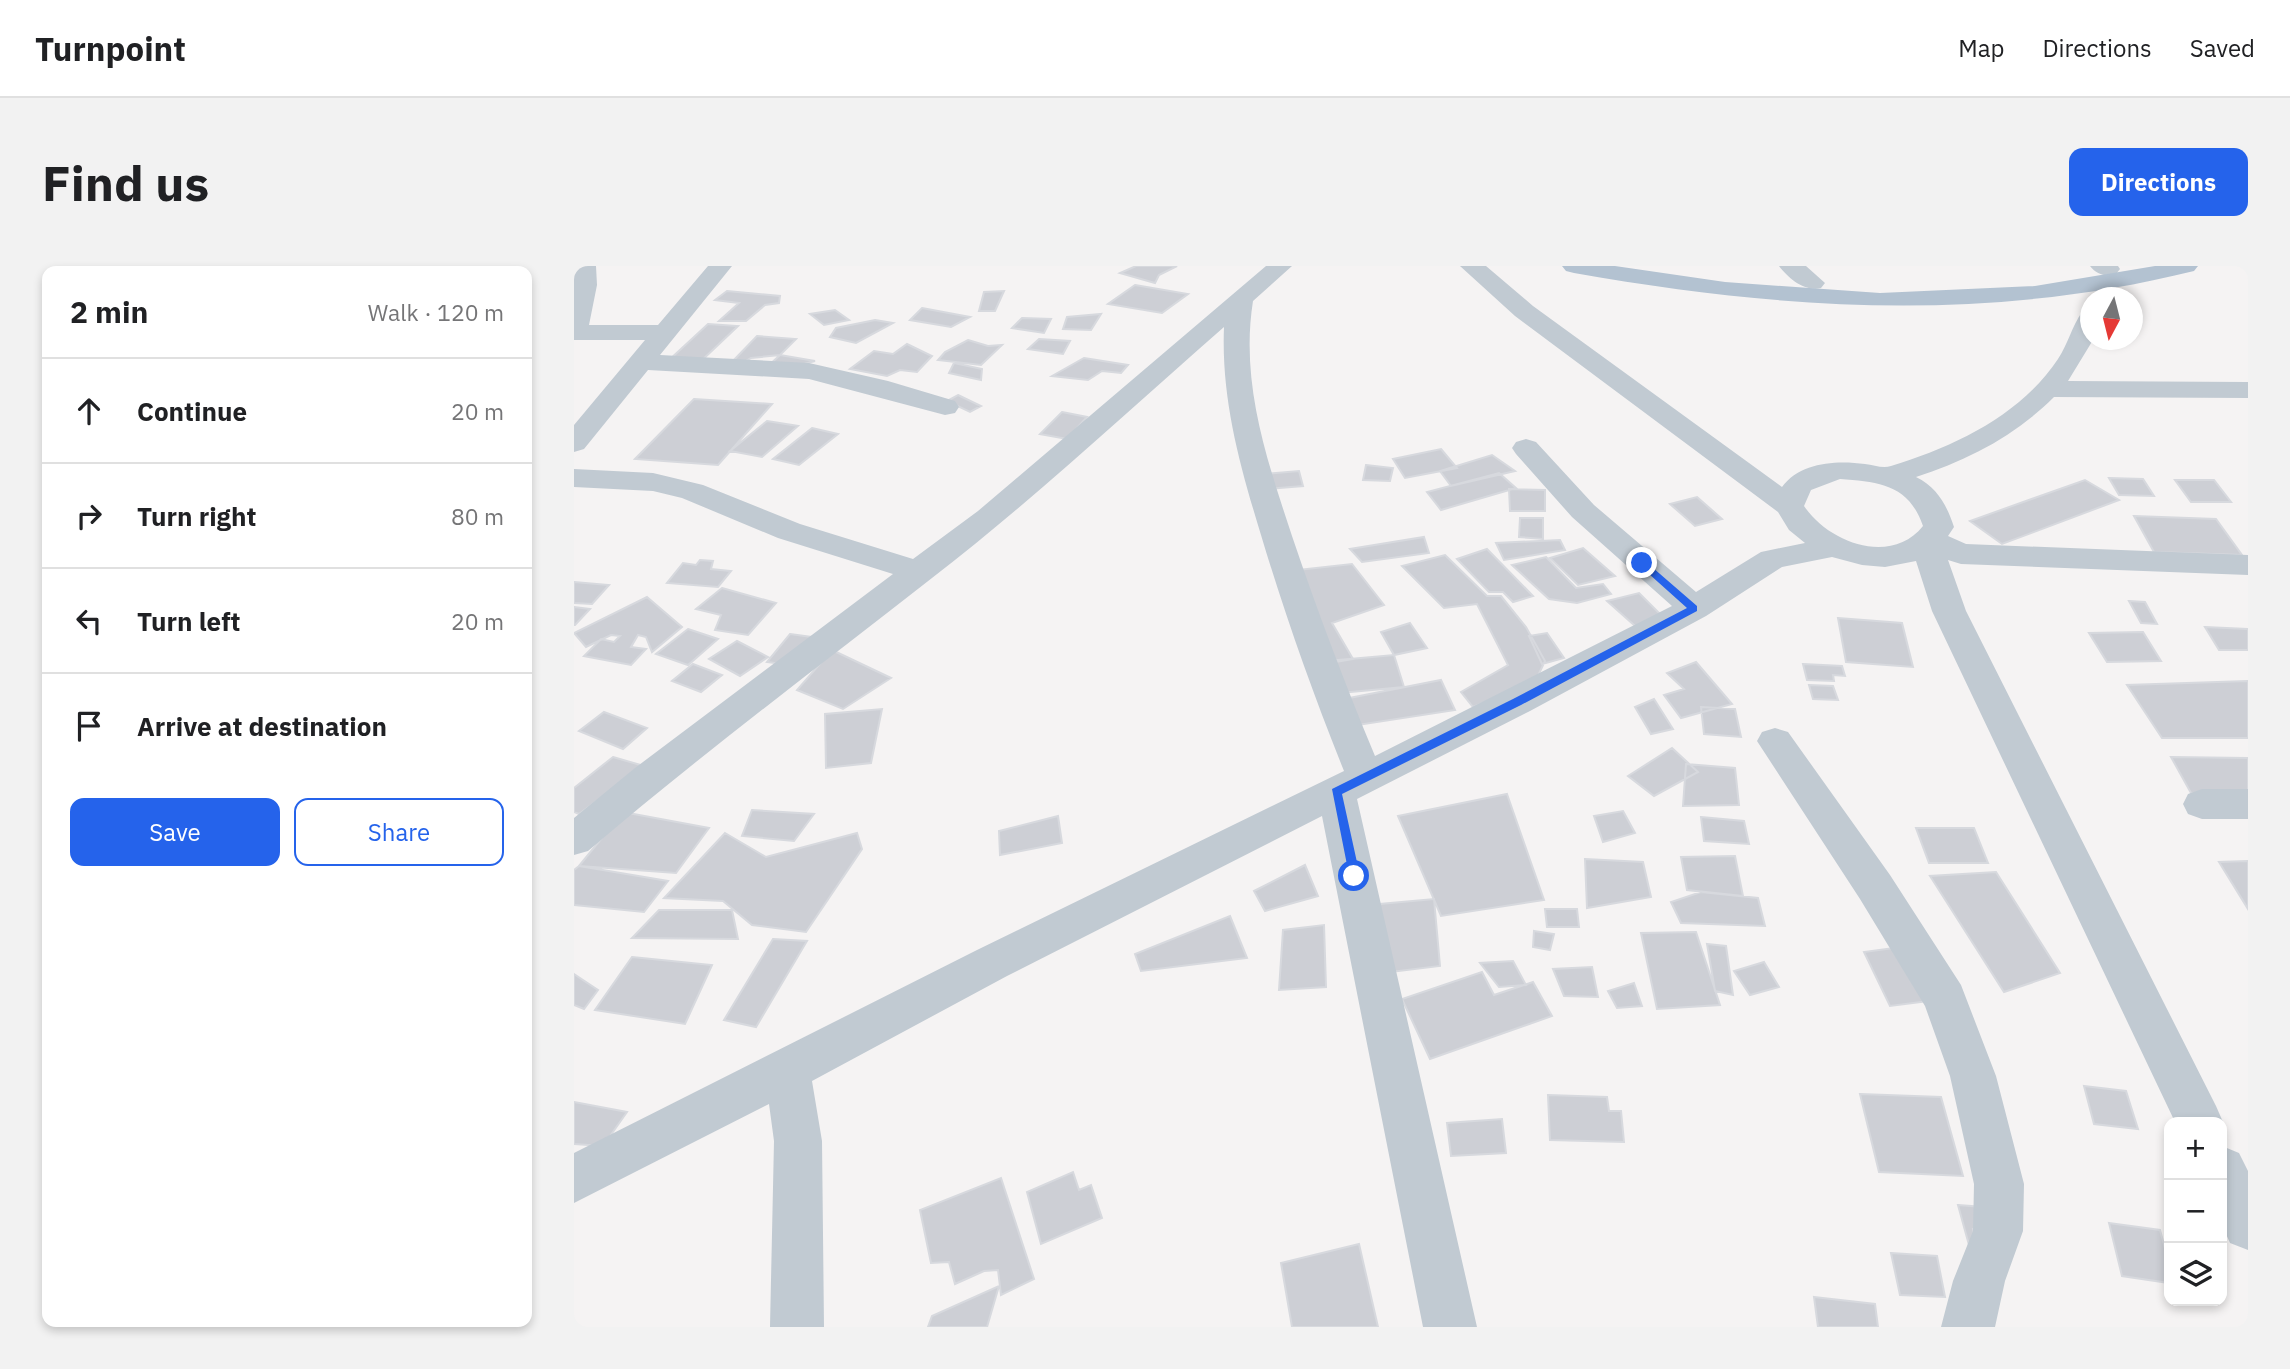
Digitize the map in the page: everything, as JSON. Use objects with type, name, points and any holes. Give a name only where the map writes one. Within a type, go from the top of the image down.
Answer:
[{"type":"main road","points":[[1574,266],[1713,287],[1876,298],[2028,295],[2107,277]]},
{"type":"main road","points":[[1644,266],[1813,283],[1959,286],[2107,277],[2186,266]]},
{"type":"street","points":[[584,266],[585,285],[575,332],[654,333]]},
{"type":"street","points":[[574,443],[641,362],[654,333],[699,266]]},
{"type":"street","points":[[574,415],[720,266]]},
{"type":"street","points":[[574,840],[730,715],[920,572],[1041,473],[1280,266]]},
{"type":"street","points":[[1472,266],[1524,311],[1740,471],[1795,503],[1810,535],[1833,547],[1863,555],[1894,556],[1932,528],[1954,456]]},
{"type":"street","points":[[1791,266],[1813,283]]},
{"type":"street","points":[[1242,297],[1236,341],[1248,442],[1318,660],[1350,785],[1450,1327]]},
{"type":"street","points":[[1888,477],[1954,456],[2020,417],[2068,365],[2080,340]]},
{"type":"street","points":[[641,362],[809,372],[879,387],[945,407]]},
{"type":"street","points":[[2046,388],[2248,390]]},
{"type":"street","points":[[1526,448],[1583,511],[1693,608]]},
{"type":"street","points":[[1772,559],[1795,503],[1818,474],[1840,470],[1888,477],[1911,487],[1932,528],[1949,611],[2197,1117]]},
{"type":"street","points":[[574,478],[653,482],[692,491],[789,531],[920,572]]},
{"type":"street","points":[[1932,528],[1961,554],[2242,572]]},
{"type":"street","points":[[574,1179],[992,963],[1350,785],[1693,608],[1772,559],[1833,547]]},
{"type":"street","points":[[1894,556],[1949,611]]},
{"type":"street","points":[[1775,741],[1875,887],[1945,999],[1973,1076],[1999,1184],[1998,1231],[1979,1281],[1968,1327]]},
{"type":"street","points":[[2202,804],[2248,804]]},
{"type":"street","points":[[787,1071],[798,1141],[797,1327]]},
{"type":"street","points":[[2227,1180],[2248,1225]]},
{"type":"building","points":[[1136,266],[1177,266],[1159,275],[1155,283],[1120,273]]},
{"type":"building","points":[[1135,285],[1188,294],[1162,313],[1108,304]]},
{"type":"building","points":[[727,291],[780,296],[779,303],[765,305],[746,321],[719,321],[739,303],[715,300]]},
{"type":"building","points":[[1004,291],[995,311],[979,311],[984,292]]},
{"type":"building","points":[[922,308],[970,317],[951,327],[910,320]]},
{"type":"building","points":[[835,310],[849,320],[824,325],[810,314]]},
{"type":"building","points":[[1101,314],[1091,330],[1063,329],[1067,317]]},
{"type":"building","points":[[1022,318],[1051,319],[1044,333],[1012,328]]},
{"type":"building","points":[[875,320],[893,323],[856,343],[830,337],[836,328]]},
{"type":"building","points":[[708,324],[738,326],[698,364],[668,361]]},
{"type":"building","points":[[757,336],[796,339],[780,355],[751,358],[739,365],[730,364]]},
{"type":"building","points":[[1039,339],[1070,341],[1063,354],[1028,349]]},
{"type":"building","points":[[968,340],[988,346],[1002,345],[981,365],[938,360],[945,352]]},
{"type":"building","points":[[907,344],[932,356],[917,372],[900,370],[887,376],[850,369],[874,351],[893,354]]},
{"type":"building","points":[[780,355],[815,361],[785,369],[767,367]]},
{"type":"building","points":[[1084,358],[1128,365],[1121,373],[1102,371],[1088,380],[1052,376]]},
{"type":"building","points":[[954,363],[982,369],[981,380],[949,373]]},
{"type":"building","points":[[958,395],[981,406],[970,412],[947,401]]},
{"type":"building","points":[[694,399],[772,404],[718,465],[635,459]]},
{"type":"building","points":[[1062,412],[1087,417],[1067,439],[1040,434]]},
{"type":"building","points":[[767,421],[798,426],[762,457],[730,451]]},
{"type":"building","points":[[812,428],[838,434],[799,465],[773,459]]},
{"type":"building","points":[[1441,449],[1457,468],[1405,478],[1393,459]]},
{"type":"building","points":[[1492,455],[1515,471],[1451,486],[1440,471]]},
{"type":"building","points":[[1366,465],[1393,468],[1390,481],[1363,480]]},
{"type":"building","points":[[1299,471],[1303,486],[1267,489],[1264,474]]},
{"type":"building","points":[[1499,473],[1516,488],[1441,510],[1427,492]]},
{"type":"building","points":[[2109,478],[2143,479],[2154,496],[2119,495]]},
{"type":"building","points":[[2085,480],[2119,500],[2002,544],[1970,521]]},
{"type":"building","points":[[2175,480],[2214,480],[2231,502],[2191,502]]},
{"type":"building","points":[[1509,489],[1545,490],[1545,511],[1510,511]]},
{"type":"building","points":[[1697,497],[1722,519],[1695,526],[1670,504]]},
{"type":"building","points":[[2134,516],[2216,519],[2242,555],[2154,552]]},
{"type":"building","points":[[1520,518],[1543,518],[1543,539],[1519,537]]},
{"type":"building","points":[[1424,537],[1429,553],[1362,562],[1350,549]]},
{"type":"building","points":[[1560,540],[1565,550],[1504,560],[1496,543]]},
{"type":"building","points":[[1583,548],[1615,576],[1578,585],[1550,558]]},
{"type":"building","points":[[1487,549],[1533,596],[1513,602],[1503,592],[1489,592],[1457,559]]},
{"type":"building","points":[[1445,555],[1487,596],[1501,596],[1526,627],[1545,661],[1535,682],[1473,707],[1461,692],[1508,665],[1477,604],[1444,608],[1402,566]]},
{"type":"building","points":[[1546,557],[1576,588],[1603,584],[1611,594],[1577,603],[1549,599],[1512,565]]},
{"type":"building","points":[[700,560],[713,561],[711,569],[731,571],[718,587],[667,583],[683,563],[696,565]]},
{"type":"building","points":[[1352,564],[1384,605],[1332,623],[1353,659],[1317,665],[1288,571]]},
{"type":"building","points":[[574,582],[609,585],[592,604],[574,603]]},
{"type":"building","points":[[722,588],[776,603],[748,635],[715,630],[721,615],[696,609]]},
{"type":"building","points":[[1639,593],[1667,621],[1643,633],[1607,601]]},
{"type":"building","points":[[647,597],[682,627],[652,652],[646,637],[638,635],[631,647],[646,649],[631,665],[584,656],[599,641],[586,647],[574,633]],"holes":[[[611,635],[620,636],[614,642],[602,639]]]},
{"type":"building","points":[[2129,601],[2145,602],[2157,624],[2141,623]]},
{"type":"building","points":[[574,607],[590,609],[575,625],[574,625]]},
{"type":"building","points":[[1838,618],[1902,623],[1913,667],[1846,662]]},
{"type":"building","points":[[1410,623],[1427,648],[1394,655],[1381,632]]},
{"type":"building","points":[[2205,627],[2248,629],[2248,650],[2219,650]]},
{"type":"building","points":[[688,629],[718,639],[688,665],[656,654]]},
{"type":"building","points":[[2143,632],[2161,661],[2107,662],[2089,633]]},
{"type":"building","points":[[1547,633],[1564,658],[1542,664],[1529,636]]},
{"type":"building","points":[[790,634],[812,637],[790,665],[767,662]]},
{"type":"building","points":[[737,641],[768,657],[740,676],[709,659]]},
{"type":"building","points":[[832,650],[891,678],[843,709],[797,690]]},
{"type":"building","points":[[1394,655],[1404,687],[1340,693],[1328,661]]},
{"type":"building","points":[[1696,662],[1732,704],[1681,718],[1664,695],[1684,689],[1667,673]]},
{"type":"building","points":[[693,664],[722,675],[701,692],[672,681]]},
{"type":"building","points":[[1803,664],[1842,666],[1845,676],[1833,675],[1834,681],[1807,680]]},
{"type":"building","points":[[1441,680],[1455,710],[1345,727],[1334,701]]},
{"type":"building","points":[[2248,681],[2248,738],[2162,738],[2127,685]]},
{"type":"building","points":[[1809,685],[1833,686],[1838,700],[1813,699]]},
{"type":"building","points":[[1654,699],[1673,729],[1651,734],[1635,707]]},
{"type":"building","points":[[1701,707],[1735,709],[1741,737],[1704,734]]},
{"type":"building","points":[[882,709],[871,763],[826,768],[825,714]]},
{"type":"building","points":[[604,712],[647,728],[623,749],[579,731]]},
{"type":"building","points":[[1672,748],[1698,772],[1654,796],[1628,776]]},
{"type":"building","points":[[613,757],[644,766],[579,814],[574,812],[574,788]]},
{"type":"building","points":[[2171,757],[2248,758],[2248,794],[2191,793]]},
{"type":"building","points":[[1686,764],[1735,768],[1739,805],[1683,806]]},
{"type":"building","points":[[1507,794],[1544,900],[1441,916],[1398,816]]},
{"type":"building","points":[[752,810],[814,814],[794,841],[742,836]]},
{"type":"building","points":[[1623,811],[1635,833],[1603,842],[1594,816]]},
{"type":"building","points":[[623,812],[709,828],[676,873],[579,866]]},
{"type":"building","points":[[1058,816],[1062,843],[1000,855],[999,831]]},
{"type":"building","points":[[1701,817],[1744,821],[1749,844],[1704,841]]},
{"type":"building","points":[[1916,828],[1974,828],[1988,863],[1929,863]]},
{"type":"building","points":[[725,833],[766,857],[857,833],[862,849],[806,932],[752,925],[723,901],[664,898]]},
{"type":"building","points":[[1735,856],[1743,896],[1687,890],[1681,857]]},
{"type":"building","points":[[1585,859],[1643,862],[1651,897],[1587,908]]},
{"type":"building","points":[[2248,861],[2248,909],[2219,862]]},
{"type":"building","points":[[1305,865],[1318,896],[1265,911],[1254,891]]},
{"type":"building","points":[[579,866],[668,881],[644,912],[574,905],[574,870]]},
{"type":"building","points":[[1996,872],[2060,973],[2004,992],[1930,876]]},
{"type":"building","points":[[1701,892],[1758,898],[1765,926],[1681,923],[1671,902]]},
{"type":"building","points":[[1434,899],[1440,966],[1383,973],[1369,905]]},
{"type":"building","points":[[1545,909],[1577,909],[1579,927],[1547,927]]},
{"type":"building","points":[[659,910],[732,910],[738,939],[632,938]]},
{"type":"building","points":[[1230,916],[1247,958],[1141,971],[1135,954]]},
{"type":"building","points":[[1324,925],[1326,987],[1279,990],[1283,930]]},
{"type":"building","points":[[1534,931],[1554,934],[1550,950],[1533,947]]},
{"type":"building","points":[[1696,932],[1720,1005],[1657,1009],[1641,933]]},
{"type":"building","points":[[773,939],[807,941],[756,1027],[724,1020]]},
{"type":"building","points":[[1707,944],[1726,946],[1733,995],[1715,991]]},
{"type":"building","points":[[1901,947],[1929,1001],[1890,1006],[1864,952]]},
{"type":"building","points":[[632,957],[712,965],[685,1024],[595,1010]]},
{"type":"building","points":[[1513,961],[1526,985],[1499,987],[1480,963]]},
{"type":"building","points":[[1764,962],[1779,987],[1750,995],[1734,971]]},
{"type":"building","points":[[1592,967],[1598,997],[1564,996],[1553,969]]},
{"type":"building","points":[[1482,972],[1494,995],[1533,982],[1552,1016],[1430,1059],[1402,999]]},
{"type":"building","points":[[574,974],[598,990],[584,1009],[574,1005]]},
{"type":"building","points":[[1634,983],[1642,1006],[1617,1008],[1608,991]]},
{"type":"building","points":[[2084,1086],[2126,1091],[2138,1129],[2094,1124]]},
{"type":"building","points":[[1860,1094],[1941,1097],[1963,1176],[1879,1172]]},
{"type":"building","points":[[1548,1095],[1607,1097],[1609,1111],[1621,1111],[1624,1142],[1550,1140]]},
{"type":"building","points":[[574,1102],[627,1112],[603,1146],[574,1144]]},
{"type":"building","points":[[1502,1119],[1506,1153],[1451,1156],[1447,1123]]},
{"type":"building","points":[[1073,1172],[1079,1190],[1091,1185],[1102,1218],[1041,1244],[1027,1192]]},
{"type":"building","points":[[1001,1178],[1034,1279],[1001,1295],[998,1270],[984,1271],[955,1284],[949,1262],[931,1263],[920,1210]]},
{"type":"building","points":[[1958,1205],[1984,1207],[1991,1230],[1973,1229],[1977,1245],[1969,1245]]},
{"type":"building","points":[[2109,1223],[2160,1230],[2164,1245],[2164,1282],[2122,1276]]},
{"type":"building","points":[[1359,1244],[1378,1327],[1292,1327],[1281,1263]]},
{"type":"building","points":[[1891,1253],[1937,1256],[1945,1297],[1900,1295]]},
{"type":"building","points":[[999,1286],[987,1327],[928,1327],[932,1316]]},
{"type":"building","points":[[1814,1297],[1875,1304],[1878,1327],[1818,1327]]},
{"type":"route","points":[[1354,876],[1336,792],[1517,702],[1693,608],[1642,563]]}]
